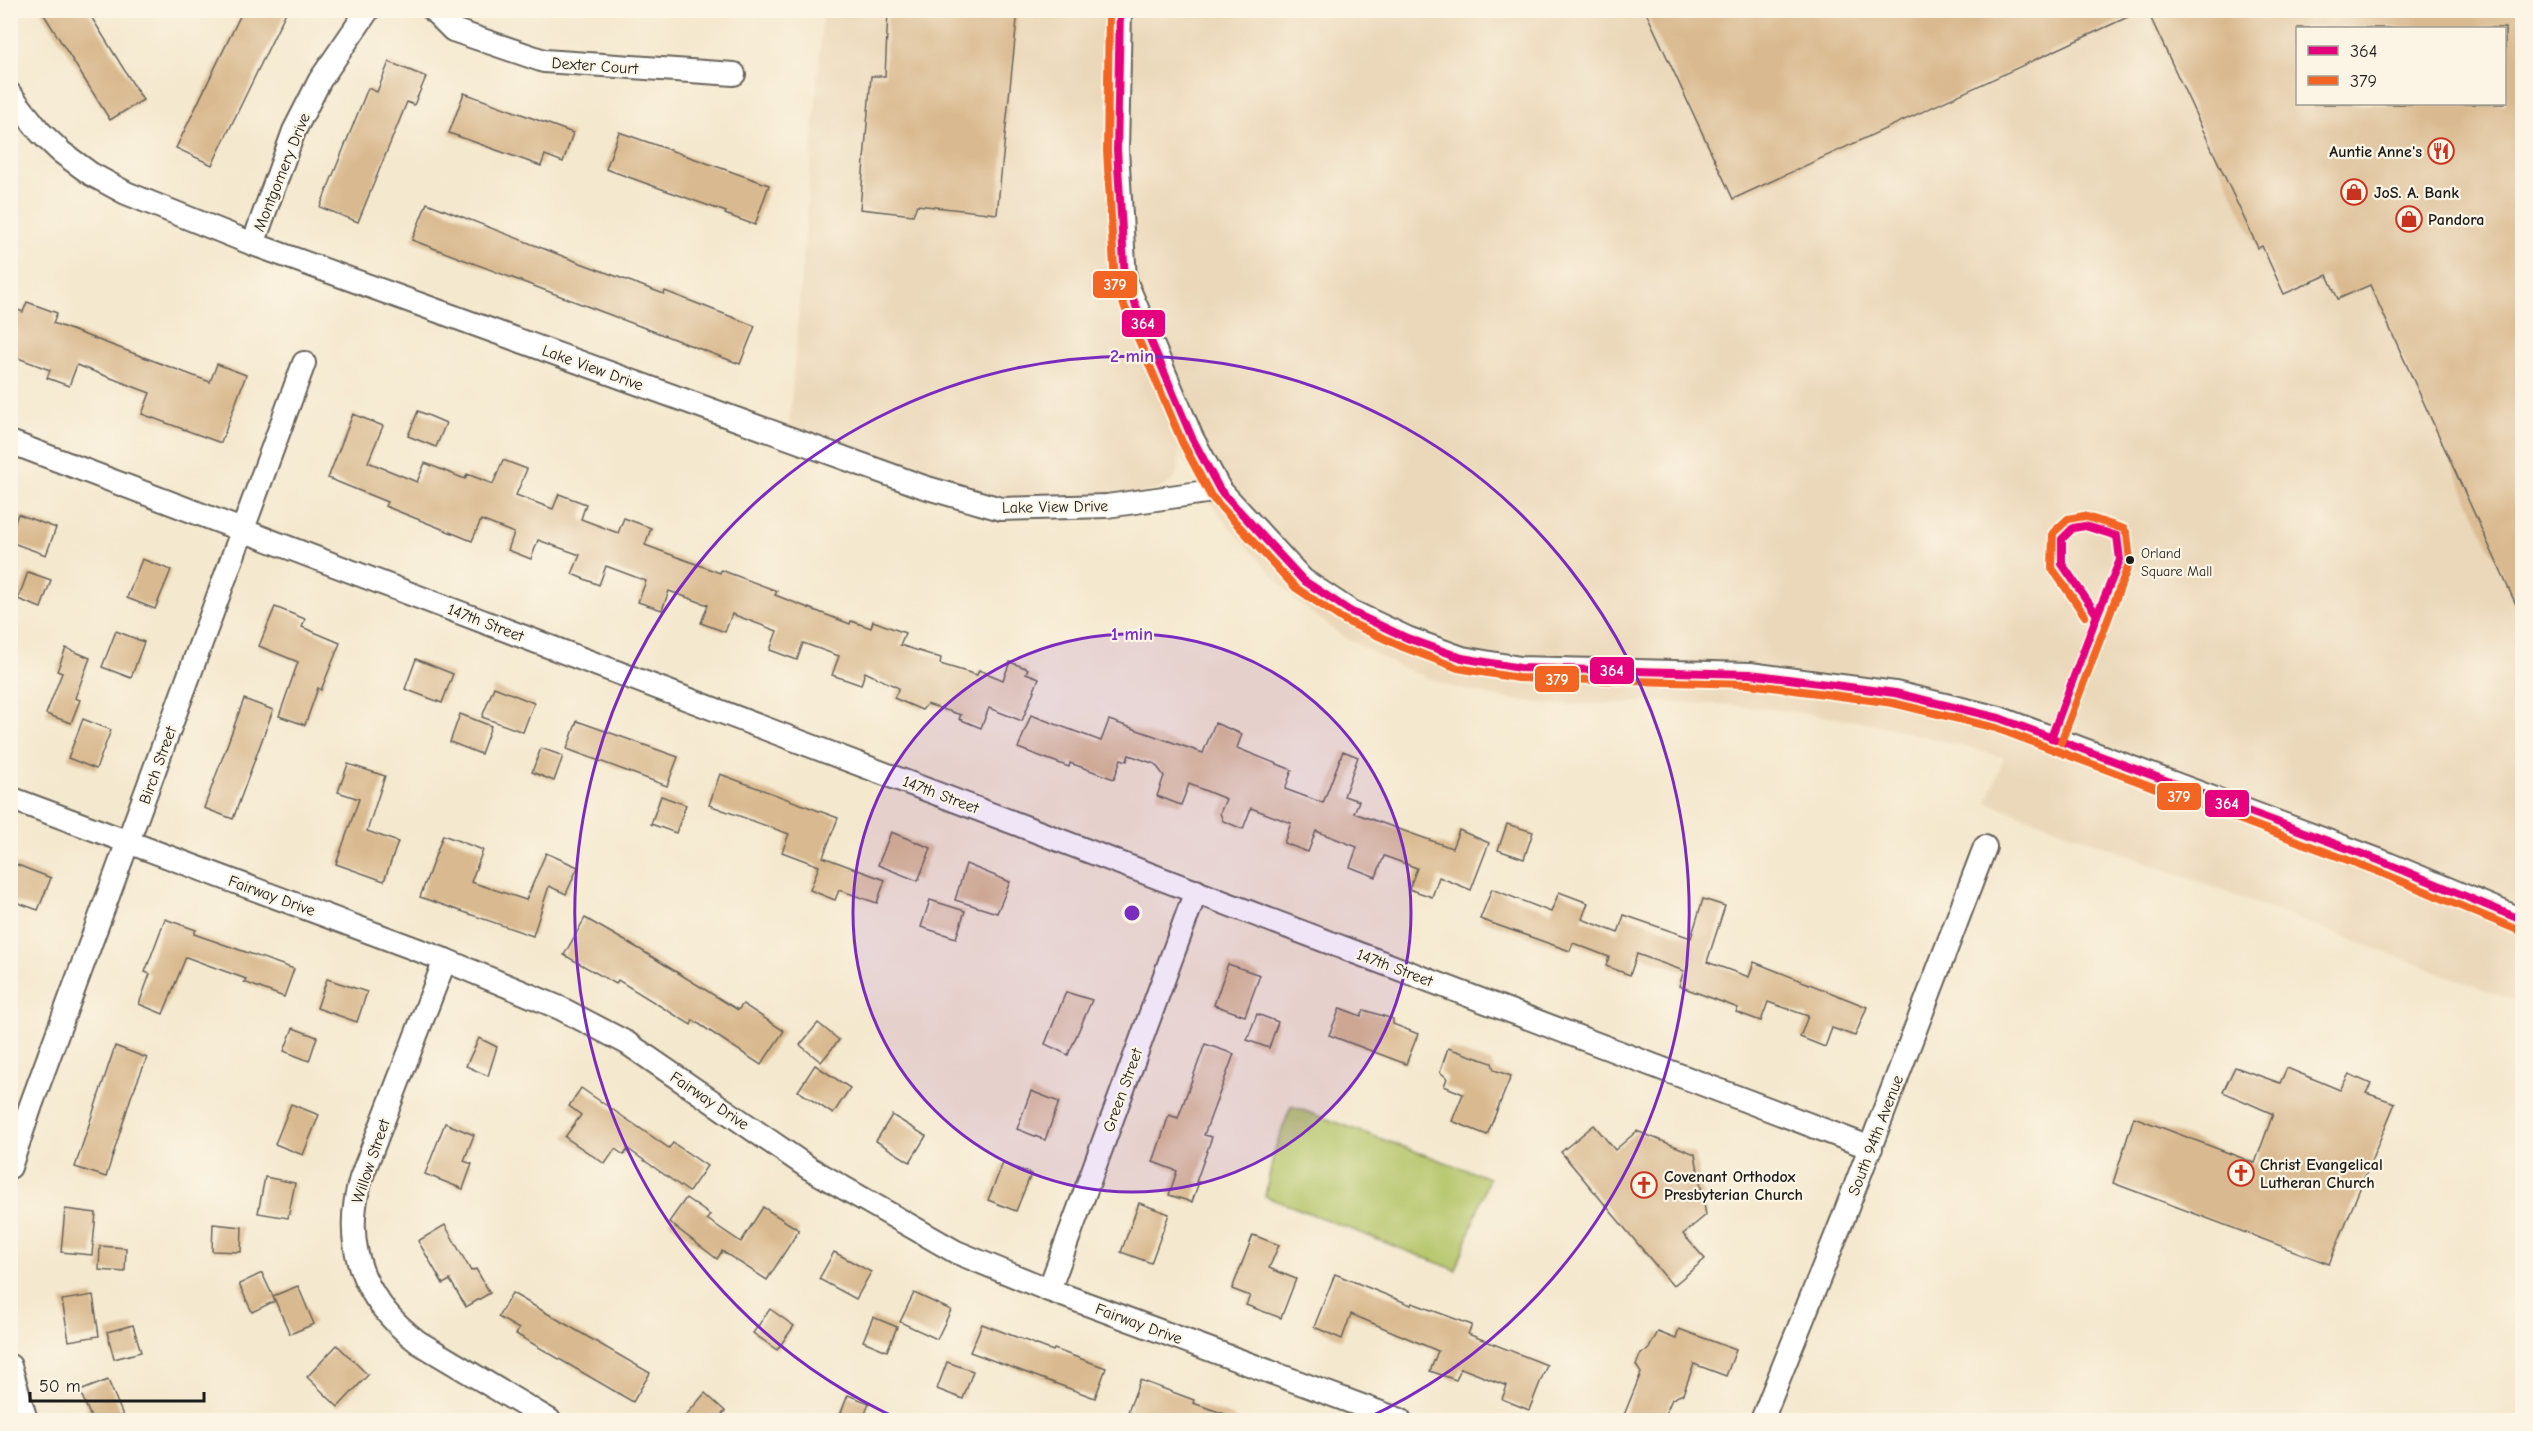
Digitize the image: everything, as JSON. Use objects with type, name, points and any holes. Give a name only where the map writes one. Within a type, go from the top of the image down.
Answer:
[{"type":"street","name":"Montgomery Drive","points":[[253,244],[294,131],[320,80],[368,10]]},
{"type":"street","name":"Dexter Court","points":[[433,10],[453,30],[544,61],[734,74]]},
{"type":"street","points":[[1120,10],[1117,150],[1125,280],[1192,438],[1220,490],[1304,580],[1350,611],[1407,638],[1462,658],[1520,668],[1750,674],[1895,693],[1951,705],[1999,718],[2318,837],[2523,920]]},
{"type":"street","name":"Lake View Drive","points":[[10,94],[40,132],[61,152],[91,174],[126,193],[253,244],[924,487],[1001,509],[1107,506],[1220,490]]},
{"type":"street","name":"Birch Street","points":[[10,1167],[304,363]]},
{"type":"street","name":"147th Street","points":[[10,442],[1871,1148]]},
{"type":"street","name":"Fairway Drive","points":[[10,798],[445,960],[560,1008],[627,1043],[809,1168],[956,1252],[1049,1290],[1400,1420]]},
{"type":"street","name":"South 94th Avenue","points":[[1762,1420],[1871,1148],[1984,847]]},
{"type":"street","name":"Green Street","points":[[1049,1290],[1196,891]]},
{"type":"street","name":"Willow Street","points":[[445,960],[361,1178],[355,1200],[353,1225],[356,1255],[367,1286],[400,1328],[418,1342],[549,1420]]},
{"type":"street","points":[[10,1366],[26,1420]]},
{"type":"shaded area","name":"Orland Square Mall","points":[[823,11],[2522,11],[2522,1004],[1987,802],[2004,757],[1871,723],[1788,711],[1721,704],[1652,702],[1560,705],[1511,700],[1452,687],[1402,668],[1345,638],[1294,599],[1220,516],[1178,449],[1179,468],[1174,479],[1163,487],[1137,496],[1031,503],[967,492],[789,429]]},
{"type":"green space","points":[[1291,1106],[1489,1178],[1456,1270],[1265,1196],[1275,1149]]},
{"type":"building","points":[[41,10],[87,10],[143,100],[110,120]]},
{"type":"building","points":[[243,10],[287,10],[212,165],[176,148]]},
{"type":"building","points":[[959,10],[1018,10],[997,214],[917,205],[913,215],[860,209],[871,76],[885,76],[888,11],[958,13]]},
{"type":"building","points":[[1645,10],[2143,10],[1733,199]]},
{"type":"building","points":[[2147,10],[2523,10],[2523,620],[2370,285],[2338,299],[2327,275],[2284,294],[2262,246],[2258,248]]},
{"type":"building","points":[[389,62],[426,77],[414,105],[407,102],[358,222],[320,207],[368,88],[377,92]]},
{"type":"building","points":[[464,93],[573,133],[563,162],[545,155],[541,166],[449,133]]},
{"type":"building","points":[[619,132],[769,185],[755,225],[725,214],[726,212],[606,169]]},
{"type":"building","points":[[427,203],[575,261],[664,294],[665,291],[755,326],[740,364],[412,240]]},
{"type":"building","points":[[27,302],[57,313],[53,323],[210,382],[217,364],[246,375],[221,443],[142,414],[150,393],[77,365],[69,386],[47,378],[50,370],[10,355],[10,307],[23,312]]},
{"type":"building","points":[[418,411],[446,423],[436,447],[408,436]]},
{"type":"building","points":[[353,414],[383,426],[368,462],[417,482],[425,463],[465,479],[467,474],[493,484],[503,460],[527,469],[516,495],[553,509],[559,494],[586,504],[581,519],[618,533],[624,518],[651,528],[645,545],[777,591],[775,595],[850,624],[851,621],[871,628],[873,621],[905,633],[900,645],[941,658],[940,664],[977,675],[979,670],[1003,680],[1010,662],[1028,669],[1026,673],[1039,678],[1022,721],[989,708],[981,728],[959,719],[961,715],[927,704],[922,710],[894,698],[899,688],[865,672],[861,685],[832,675],[839,656],[803,643],[797,660],[770,650],[777,631],[732,614],[725,632],[701,623],[708,605],[669,591],[662,610],[638,602],[646,581],[606,566],[599,585],[572,574],[580,555],[538,540],[531,559],[508,550],[514,533],[481,520],[472,541],[385,506],[387,502],[328,478]]},
{"type":"building","points":[[18,514],[56,528],[46,555],[10,542],[10,535]]},
{"type":"building","points":[[142,559],[171,570],[155,609],[127,598]]},
{"type":"building","points":[[28,572],[51,580],[41,608],[18,599]]},
{"type":"building","points":[[275,607],[305,619],[302,627],[340,643],[321,690],[318,688],[305,725],[279,716],[298,662],[259,646]]},
{"type":"building","points":[[116,631],[144,642],[131,678],[102,667]]},
{"type":"building","points":[[66,648],[90,658],[75,698],[80,700],[71,723],[46,714],[62,673],[57,671]]},
{"type":"building","points":[[416,659],[453,674],[442,703],[405,689]]},
{"type":"building","points":[[494,687],[534,703],[523,732],[482,717]]},
{"type":"building","points":[[244,699],[273,710],[233,819],[204,808]]},
{"type":"building","points":[[460,714],[491,726],[481,754],[450,742]]},
{"type":"building","points":[[1031,715],[1101,741],[1109,720],[1203,753],[1215,723],[1242,734],[1237,748],[1292,770],[1285,789],[1323,803],[1343,751],[1358,757],[1344,796],[1359,801],[1354,813],[1452,848],[1459,830],[1489,843],[1471,890],[1439,877],[1432,897],[1409,889],[1417,868],[1384,856],[1376,877],[1350,867],[1357,847],[1316,831],[1308,852],[1284,843],[1291,823],[1251,808],[1243,829],[1223,821],[1220,813],[1226,799],[1189,784],[1181,805],[1157,796],[1164,776],[1155,764],[1129,755],[1127,761],[1121,759],[1114,779],[1070,763],[1069,767],[1018,748]]},
{"type":"building","points":[[83,719],[111,730],[96,769],[68,758]]},
{"type":"building","points":[[577,721],[678,757],[667,786],[567,749]]},
{"type":"building","points":[[541,748],[563,756],[554,781],[532,772]]},
{"type":"building","points":[[348,764],[385,776],[367,831],[398,842],[384,881],[336,864],[359,799],[338,792]]},
{"type":"building","points":[[720,774],[838,818],[823,857],[885,880],[877,903],[839,890],[835,900],[810,890],[819,866],[782,852],[789,834],[709,805]]},
{"type":"building","points":[[661,796],[686,805],[676,833],[651,824]]},
{"type":"building","points":[[1507,824],[1533,832],[1524,859],[1498,850]]},
{"type":"building","points":[[891,832],[931,848],[918,881],[878,865]]},
{"type":"building","points":[[443,835],[483,850],[471,882],[526,900],[546,853],[578,867],[566,894],[549,886],[533,936],[420,897]]},
{"type":"building","points":[[10,862],[51,878],[38,910],[10,900]]},
{"type":"building","points":[[966,864],[1010,882],[997,913],[955,900]]},
{"type":"building","points":[[1492,889],[1551,912],[1559,892],[1588,903],[1582,919],[1618,933],[1624,915],[1691,938],[1703,899],[1725,906],[1707,962],[1749,977],[1754,962],[1867,1007],[1855,1036],[1832,1028],[1825,1047],[1800,1037],[1808,1016],[1768,1002],[1761,1021],[1736,1012],[1738,1008],[1679,986],[1684,971],[1637,954],[1630,975],[1606,966],[1609,957],[1573,943],[1570,951],[1480,919]]},
{"type":"building","points":[[930,900],[965,911],[956,938],[921,927]]},
{"type":"building","points":[[585,918],[738,1010],[743,1004],[784,1031],[761,1065],[693,1020],[691,1025],[618,980],[616,984],[564,955]]},
{"type":"building","points":[[165,919],[196,930],[194,934],[294,969],[284,997],[244,982],[246,979],[186,957],[163,1014],[139,1004],[150,974],[145,972]]},
{"type":"building","points":[[1228,964],[1260,975],[1245,1016],[1214,1005]]},
{"type":"building","points":[[327,979],[367,992],[357,1022],[317,1008]]},
{"type":"building","points":[[1066,992],[1092,1000],[1068,1055],[1045,1044]]},
{"type":"building","points":[[1340,1008],[1361,1016],[1364,1010],[1393,1019],[1393,1024],[1418,1034],[1406,1064],[1329,1035]]},
{"type":"building","points":[[1257,1014],[1278,1022],[1269,1048],[1247,1040]]},
{"type":"building","points":[[818,1023],[839,1040],[821,1062],[800,1045]]},
{"type":"building","points":[[293,1028],[317,1037],[309,1061],[284,1051]]},
{"type":"building","points":[[479,1038],[497,1047],[488,1076],[466,1066]]},
{"type":"building","points":[[1205,1044],[1234,1054],[1204,1135],[1212,1137],[1196,1182],[1199,1182],[1192,1202],[1169,1195],[1177,1171],[1153,1162],[1169,1115],[1178,1118]]},
{"type":"building","points":[[115,1046],[147,1058],[131,1097],[106,1177],[75,1167]]},
{"type":"building","points":[[1448,1048],[1492,1063],[1494,1070],[1511,1076],[1487,1135],[1452,1121],[1463,1094],[1444,1086],[1447,1078],[1440,1072]]},
{"type":"building","points":[[815,1065],[850,1088],[833,1114],[798,1091]]},
{"type":"building","name":"Christ Evangelical Lutheran Church","points":[[2235,1067],[2280,1083],[2287,1068],[2340,1090],[2349,1074],[2371,1084],[2366,1093],[2395,1103],[2329,1264],[2113,1183],[2134,1117],[2255,1163],[2273,1114],[2223,1092]]},
{"type":"building","points":[[581,1088],[669,1148],[673,1143],[707,1166],[689,1192],[628,1149],[624,1155],[615,1149],[605,1164],[565,1137],[581,1115],[569,1106]]},
{"type":"building","points":[[1031,1091],[1059,1102],[1045,1140],[1017,1129]]},
{"type":"building","points":[[291,1104],[319,1115],[303,1155],[275,1144]]},
{"type":"building","points":[[892,1115],[926,1136],[910,1162],[876,1141]]},
{"type":"building","points":[[445,1123],[474,1135],[464,1161],[472,1164],[463,1189],[425,1174]]},
{"type":"building","name":"Covenant Orthodox Presbyterian Church","points":[[1594,1125],[1615,1150],[1637,1131],[1695,1154],[1706,1215],[1683,1234],[1705,1259],[1673,1286],[1561,1152]]},
{"type":"building","points":[[1003,1163],[1031,1174],[1016,1211],[988,1200]]},
{"type":"building","points":[[265,1177],[295,1183],[288,1218],[258,1213]]},
{"type":"building","points":[[686,1198],[710,1215],[707,1219],[741,1242],[763,1207],[799,1230],[767,1280],[722,1251],[717,1259],[669,1222]]},
{"type":"building","points":[[1139,1203],[1169,1214],[1151,1263],[1121,1252]]},
{"type":"building","points":[[65,1209],[96,1213],[92,1255],[61,1252]]},
{"type":"building","points":[[213,1224],[242,1227],[241,1252],[212,1251]]},
{"type":"building","points":[[445,1225],[471,1271],[476,1269],[490,1293],[466,1307],[450,1280],[443,1284],[418,1241]]},
{"type":"building","points":[[1253,1235],[1279,1245],[1269,1268],[1296,1279],[1281,1318],[1246,1305],[1250,1296],[1232,1289]]},
{"type":"building","points":[[100,1246],[126,1248],[125,1272],[99,1270]]},
{"type":"building","points":[[834,1252],[871,1272],[856,1299],[819,1279]]},
{"type":"building","points":[[262,1273],[275,1301],[252,1312],[239,1284]]},
{"type":"building","points":[[1335,1274],[1411,1305],[1412,1303],[1472,1325],[1468,1334],[1547,1365],[1529,1410],[1502,1399],[1507,1386],[1461,1368],[1456,1380],[1430,1371],[1438,1351],[1351,1314],[1342,1339],[1314,1327]]},
{"type":"building","points":[[298,1286],[314,1324],[290,1334],[273,1296]]},
{"type":"building","points":[[512,1293],[650,1373],[633,1402],[516,1334],[519,1329],[498,1317]]},
{"type":"building","points":[[914,1293],[951,1310],[937,1339],[900,1322]]},
{"type":"building","points":[[93,1295],[99,1336],[69,1341],[62,1300]]},
{"type":"building","points":[[770,1309],[794,1326],[777,1350],[753,1333]]},
{"type":"building","points":[[873,1317],[897,1327],[887,1351],[863,1341]]},
{"type":"building","points":[[982,1324],[1106,1368],[1095,1398],[970,1352]]},
{"type":"building","points":[[133,1325],[141,1352],[114,1359],[107,1332]]},
{"type":"building","points":[[1679,1329],[1736,1350],[1726,1376],[1694,1364],[1683,1394],[1672,1399],[1663,1420],[1622,1420],[1641,1373],[1636,1365],[1641,1353],[1648,1350],[1658,1332],[1676,1339]]},
{"type":"building","points":[[337,1345],[368,1375],[338,1407],[307,1377]]},
{"type":"building","points":[[947,1362],[973,1371],[963,1399],[937,1389]]},
{"type":"building","points":[[108,1380],[125,1420],[92,1420],[80,1391]]},
{"type":"building","points":[[1140,1380],[1194,1400],[1193,1403],[1234,1417],[1234,1420],[1151,1420],[1128,1412]]},
{"type":"building","points":[[705,1393],[725,1411],[717,1420],[682,1420]]},
{"type":"building","points":[[848,1395],[869,1403],[863,1420],[838,1420]]},
{"type":"transit line","name":"379","points":[[1109,10],[1107,151],[1115,284],[1182,442],[1211,496],[1296,588],[1344,620],[1403,647],[1458,668],[1518,678],[1749,684],[1893,703],[1996,728],[2377,871],[2518,930]]},
{"type":"transit line","name":"364","points":[[1120,10],[1117,150],[1125,280],[1192,438],[1220,490],[1303,580],[1350,611],[1407,638],[1462,658],[1520,668],[1750,674],[1895,693],[1999,718],[2381,861],[2522,920]]},
{"type":"transit line","name":"379","points":[[2061,742],[2130,561],[2127,534],[2124,529],[2084,516],[2068,519],[2053,533],[2052,568],[2085,616]]},
{"type":"transit line","name":"364","points":[[2085,526],[2117,536],[2120,560],[2097,615],[2062,564],[2062,539],[2073,528],[2085,526]]},
{"type":"transit line","name":"364","points":[[2051,738],[2097,615]]},
{"type":"place","name":"Auntie Anne's","points":[[2441,151]]},
{"type":"place","name":"JoS. A. Bank","points":[[2354,192]]},
{"type":"place","name":"Pandora","points":[[2409,219]]},
{"type":"place","name":"Orland Square Mall","points":[[2130,560]]},
{"type":"place","name":"Christ Evangelical Lutheran Church","points":[[2241,1173]]},
{"type":"place","name":"Covenant Orthodox Presbyterian Church","points":[[1644,1185]]}]
